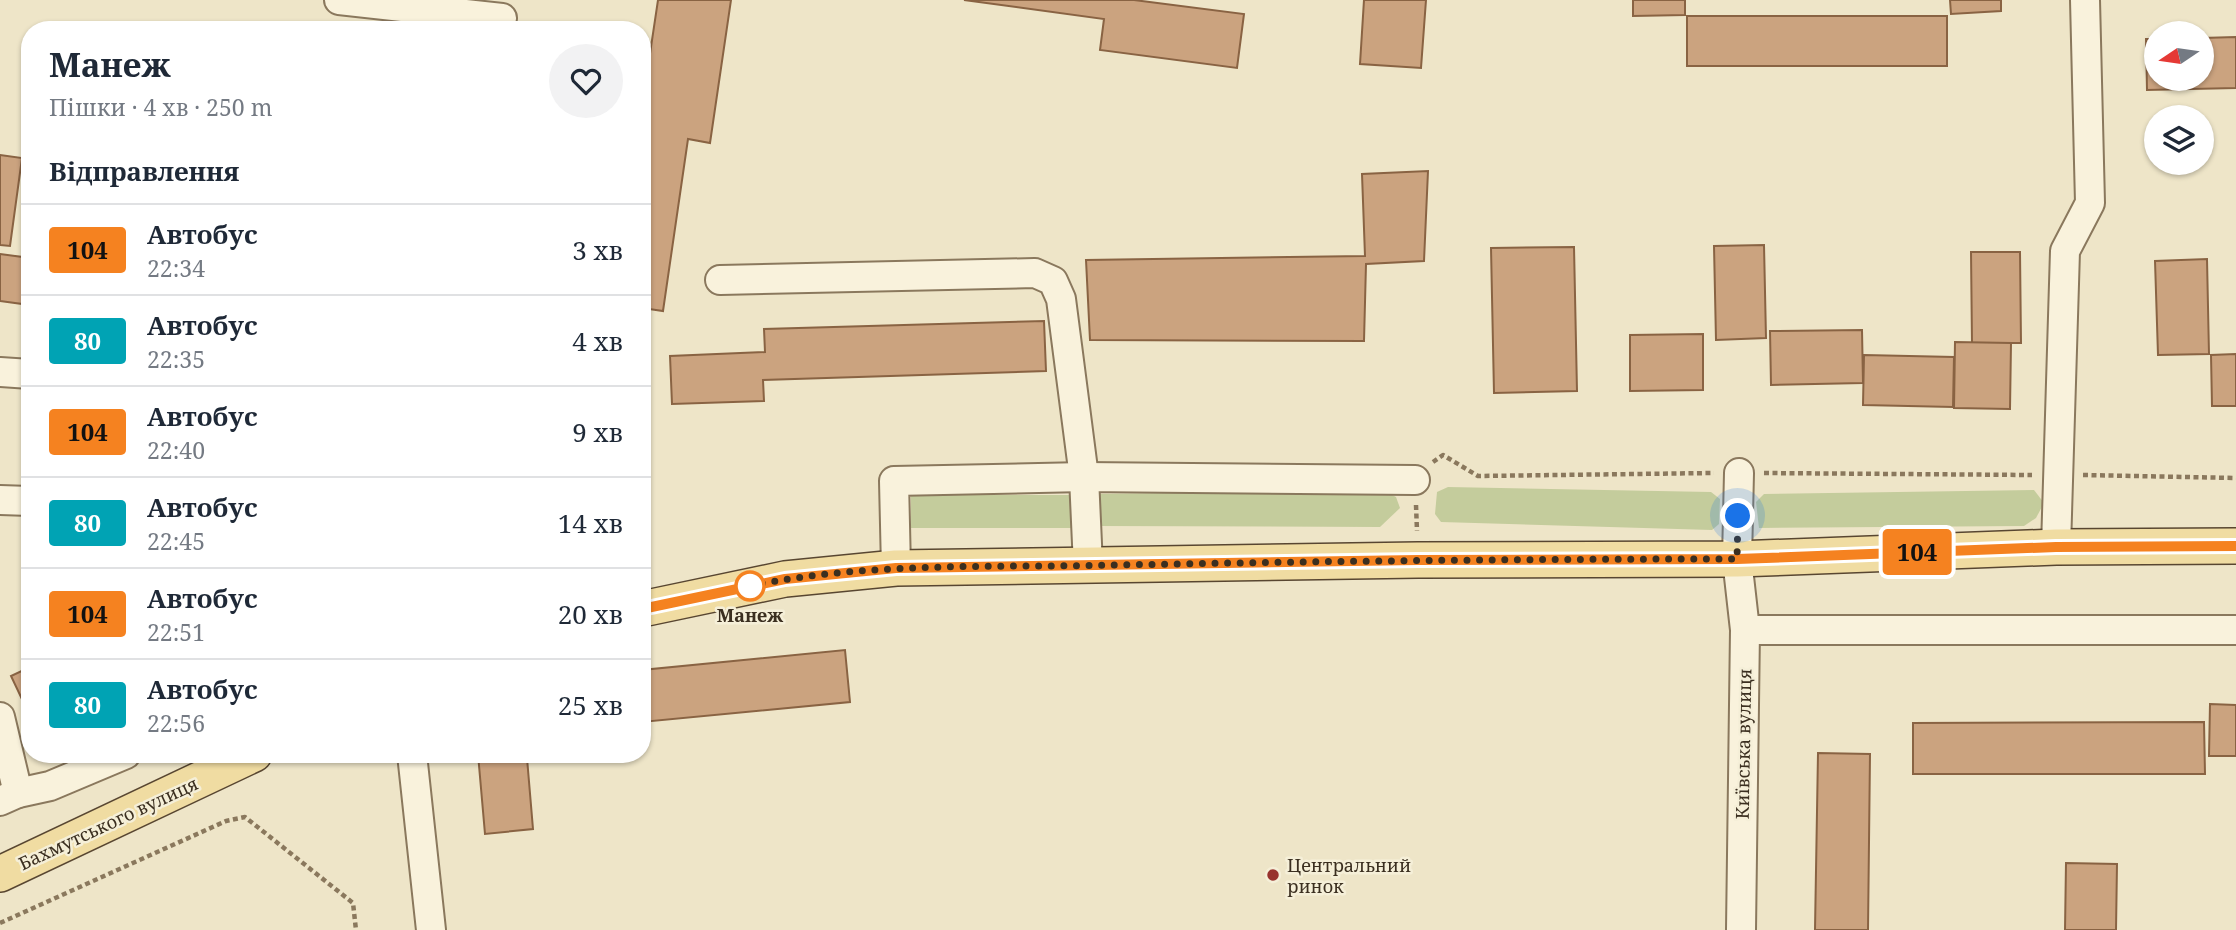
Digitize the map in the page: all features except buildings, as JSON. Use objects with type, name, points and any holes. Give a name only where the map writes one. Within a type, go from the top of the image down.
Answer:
[{"type":"main road","points":[[651,607],[785,579],[896,568],[1418,560],[1737,559],[2056,547],[2236,546]]},
{"type":"main road","name":"Бахмутського вулиця","points":[[0,874],[235,763]]},
{"type":"street","points":[[339,0],[503,16]]},
{"type":"street","points":[[2056,547],[2066,251],[2090,203],[2085,0]]},
{"type":"street","points":[[720,280],[1035,273],[1052,281],[1062,299],[1084,477],[1088,566]]},
{"type":"street","points":[[0,372],[21,373]]},
{"type":"street","name":"Київська вулиця","points":[[1739,473],[1737,559],[1745,630],[1741,930]]},
{"type":"street","points":[[896,568],[894,481],[1084,477],[1415,480]]},
{"type":"street","points":[[0,500],[21,501]]},
{"type":"street","points":[[1745,630],[2236,631]]},
{"type":"street","points":[[0,717],[9,797],[50,786],[105,763]]},
{"type":"street","points":[[413,763],[431,930]]},
{"type":"path","points":[[1418,560],[1415,480],[1443,455],[1478,476],[1739,473],[2236,478]]},
{"type":"path","points":[[0,923],[226,821],[245,817],[353,903],[356,930]]},
{"type":"green space","points":[[1448,487],[1711,492],[1720,499],[1719,524],[1712,530],[1441,522],[1435,514],[1437,492]]},
{"type":"green space","points":[[1382,490],[1396,497],[1400,508],[1380,527],[1096,526],[1097,494]]},
{"type":"green space","points":[[2034,490],[2044,503],[2036,518],[2024,526],[1759,528],[1756,502],[1764,494]]},
{"type":"green space","points":[[911,495],[1076,495],[1076,528],[911,528]]},
{"type":"bus line","name":"104","points":[[651,606],[785,579],[896,568],[1418,560],[1737,559],[2056,547],[2236,546]]},
{"type":"place","name":"Манеж","points":[[750,586]]},
{"type":"place","name":"Центральний ринок","points":[[1273,875]]},
{"type":"route","points":[[750,586],[785,579],[896,568],[1418,560],[1737,559],[1738,516]]}]
